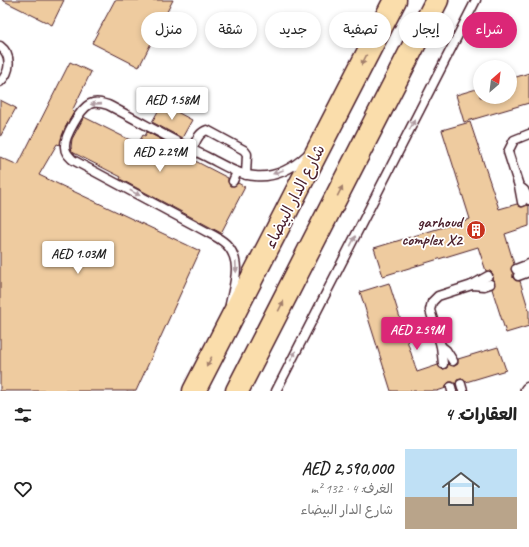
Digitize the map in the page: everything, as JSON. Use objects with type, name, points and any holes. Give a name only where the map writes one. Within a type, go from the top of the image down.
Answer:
[{"type":"main road","name":"شارع الدار البيضاء","points":[[194,391],[395,0]]},
{"type":"main road","points":[[237,391],[437,0]]},
{"type":"lane","points":[[276,391],[476,0]]},
{"type":"lane","points":[[0,46],[4,50],[9,60],[8,71],[0,82]]},
{"type":"lane","points":[[224,333],[236,272],[236,261],[232,251],[208,229],[73,160],[68,155],[65,148],[65,141],[83,109],[90,104],[99,102],[108,105],[192,150],[246,175],[269,176],[283,171],[297,164],[322,143]]},
{"type":"lane","points":[[192,150],[199,135],[207,130],[244,150],[247,154],[246,175]]},
{"type":"lane","points":[[526,201],[519,186],[508,152],[514,140],[529,134]]},
{"type":"lane","points":[[233,181],[237,172]]},
{"type":"lane","points":[[529,264],[517,272],[529,272]]},
{"type":"lane","points":[[443,364],[441,346],[430,310],[432,302],[438,296],[489,280]]},
{"type":"lane","points":[[441,346],[446,350],[453,361]]},
{"type":"building","points":[[2,0],[64,0],[52,25]]},
{"type":"building","points":[[115,0],[173,0],[167,12],[141,12],[141,48],[149,48],[139,67],[92,43]]},
{"type":"building","points":[[70,62],[91,72],[72,111],[74,112],[65,128],[60,145],[57,144],[39,175],[200,251],[136,391],[0,391],[0,157],[18,165]]},
{"type":"building","points":[[529,73],[529,103],[464,122],[456,95],[473,90],[473,104],[517,104],[517,77]]},
{"type":"building","points":[[0,100],[16,108],[0,137]]},
{"type":"building","points":[[162,104],[192,120],[182,138],[152,122]]},
{"type":"building","points":[[84,117],[138,144],[143,135],[145,136],[147,132],[177,148],[176,151],[228,178],[230,186],[234,186],[238,183],[245,187],[221,233],[120,179],[121,177],[72,152],[72,139]]},
{"type":"building","name":"garhoud complex X2","points":[[470,122],[499,209],[517,204],[521,207],[529,205],[529,226],[505,234],[514,264],[511,269],[513,278],[520,281],[529,311],[529,326],[506,333],[492,289],[495,285],[492,279],[493,274],[490,271],[486,271],[478,247],[383,276],[374,248],[470,219],[442,130]]},
{"type":"building","points":[[389,283],[417,372],[438,365],[443,369],[447,368],[448,364],[454,366],[458,364],[458,359],[498,347],[506,370],[466,382],[462,379],[457,380],[456,384],[449,382],[446,385],[446,388],[437,391],[391,391],[360,292]]},
{"type":"place","name":"garhoud complex X2","points":[[476,230]]}]
